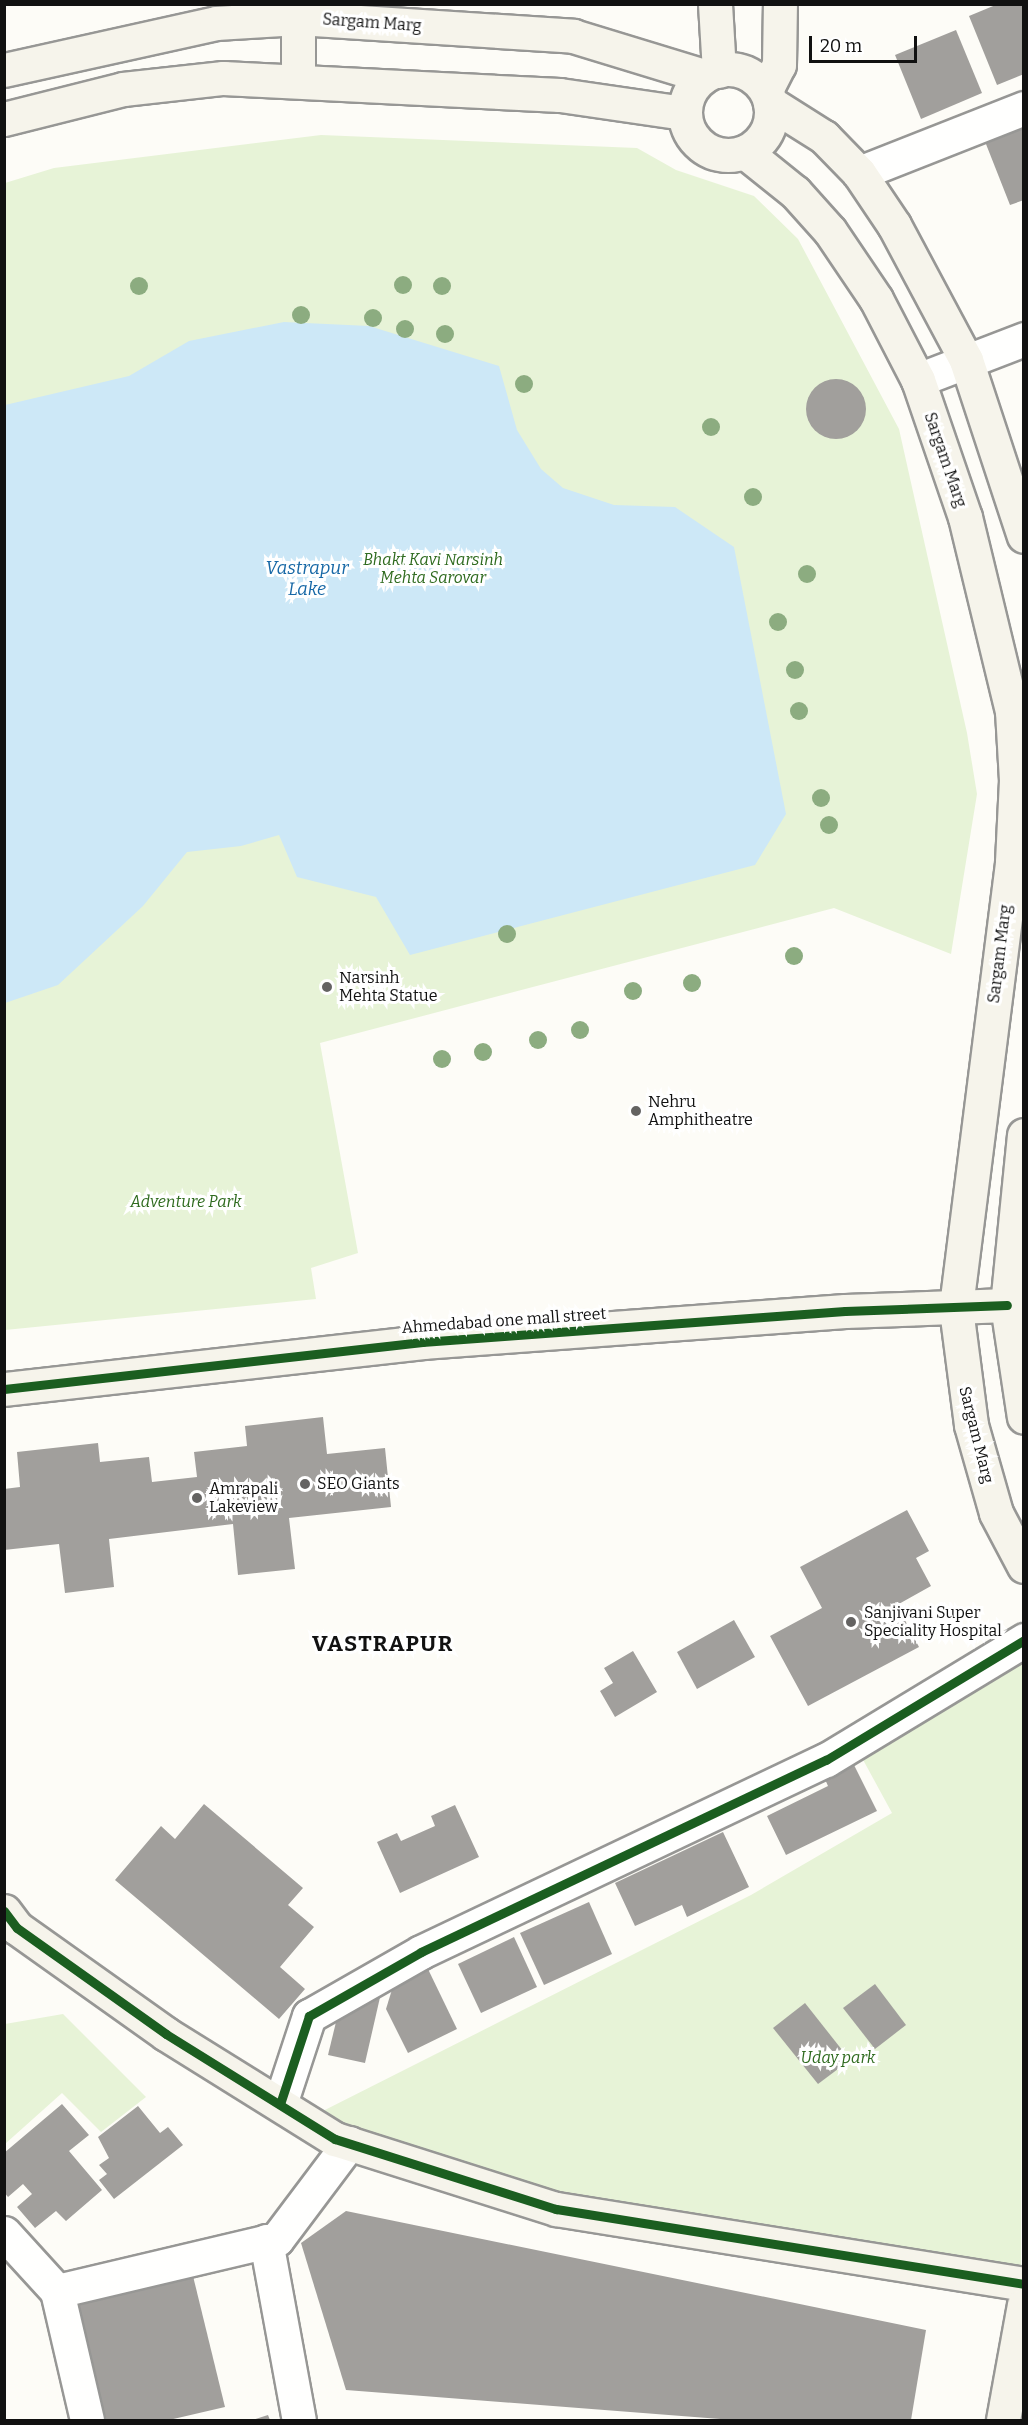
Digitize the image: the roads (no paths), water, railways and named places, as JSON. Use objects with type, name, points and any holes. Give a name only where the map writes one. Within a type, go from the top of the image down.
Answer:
[{"type":"main road","points":[[684,113],[711,73],[715,4]]},
{"type":"main road","points":[[684,113],[697,141],[709,150],[745,152],[768,127],[768,97],[778,65],[780,4]]},
{"type":"main road","name":"Sargam Marg","points":[[4,70],[215,14],[298,18],[390,14],[573,36],[711,73]]},
{"type":"main road","points":[[298,18],[298,78]]},
{"type":"main road","points":[[711,73],[745,73],[768,97],[812,126],[859,173],[894,225],[966,360],[1023,536]]},
{"type":"main road","points":[[4,119],[123,89],[223,78],[298,78],[560,95],[684,113]]},
{"type":"main road","name":"Sargam Marg","points":[[745,152],[795,192],[830,231],[876,299],[918,380],[993,617],[1012,711],[1016,780],[1012,863],[956,1309],[971,1425],[996,1513],[1023,1566]]},
{"type":"main road","points":[[1023,1135],[1017,1233],[1007,1305],[1023,1417]]},
{"type":"main road","name":"Ahmedabad one mall street","points":[[4,1389],[422,1342],[845,1311],[956,1309],[1007,1305]]},
{"type":"main road","points":[[9,1923],[166,2034],[280,2104],[349,2143],[556,2209],[1023,2284]]},
{"type":"main road","points":[[1003,2421],[1023,2305]]},
{"type":"street","points":[[859,173],[1023,108]]},
{"type":"street","points":[[918,380],[1023,339]]},
{"type":"street","points":[[280,2104],[309,2016],[421,1952],[826,1760],[1023,1640]]},
{"type":"street","points":[[57,2291],[277,2239],[349,2143]]},
{"type":"street","points":[[4,2233],[57,2291],[87,2421]]},
{"type":"street","points":[[267,2241],[299,2421]]},
{"type":"water","name":"Vastrapur Lake","points":[[284,322],[369,326],[499,366],[517,430],[541,469],[563,488],[614,505],[675,507],[734,547],[786,814],[755,865],[410,955],[376,897],[297,877],[279,835],[241,846],[187,852],[143,906],[58,985],[5,1003],[5,405],[129,376],[189,341]]},
{"type":"place","name":"Narsinh Mehta Statue","points":[[327,987]]},
{"type":"place","name":"Nehru Amphitheatre","points":[[636,1111]]},
{"type":"place","name":"SEO Giants","points":[[305,1484]]},
{"type":"place","name":"Amrapali Lakeview","points":[[197,1498]]},
{"type":"place","name":"Sanjivani Super Speciality Hospital","points":[[851,1622]]},
{"type":"district","name":"VASTRAPUR","points":[[383,1644]]},
{"type":"park label","name":"Bhakt Kavi Narsinh Mehta Sarovar","points":[[433,569]]},
{"type":"park label","name":"Adventure Park","points":[[186,1202]]},
{"type":"park label","name":"Uday park","points":[[838,2058]]}]
